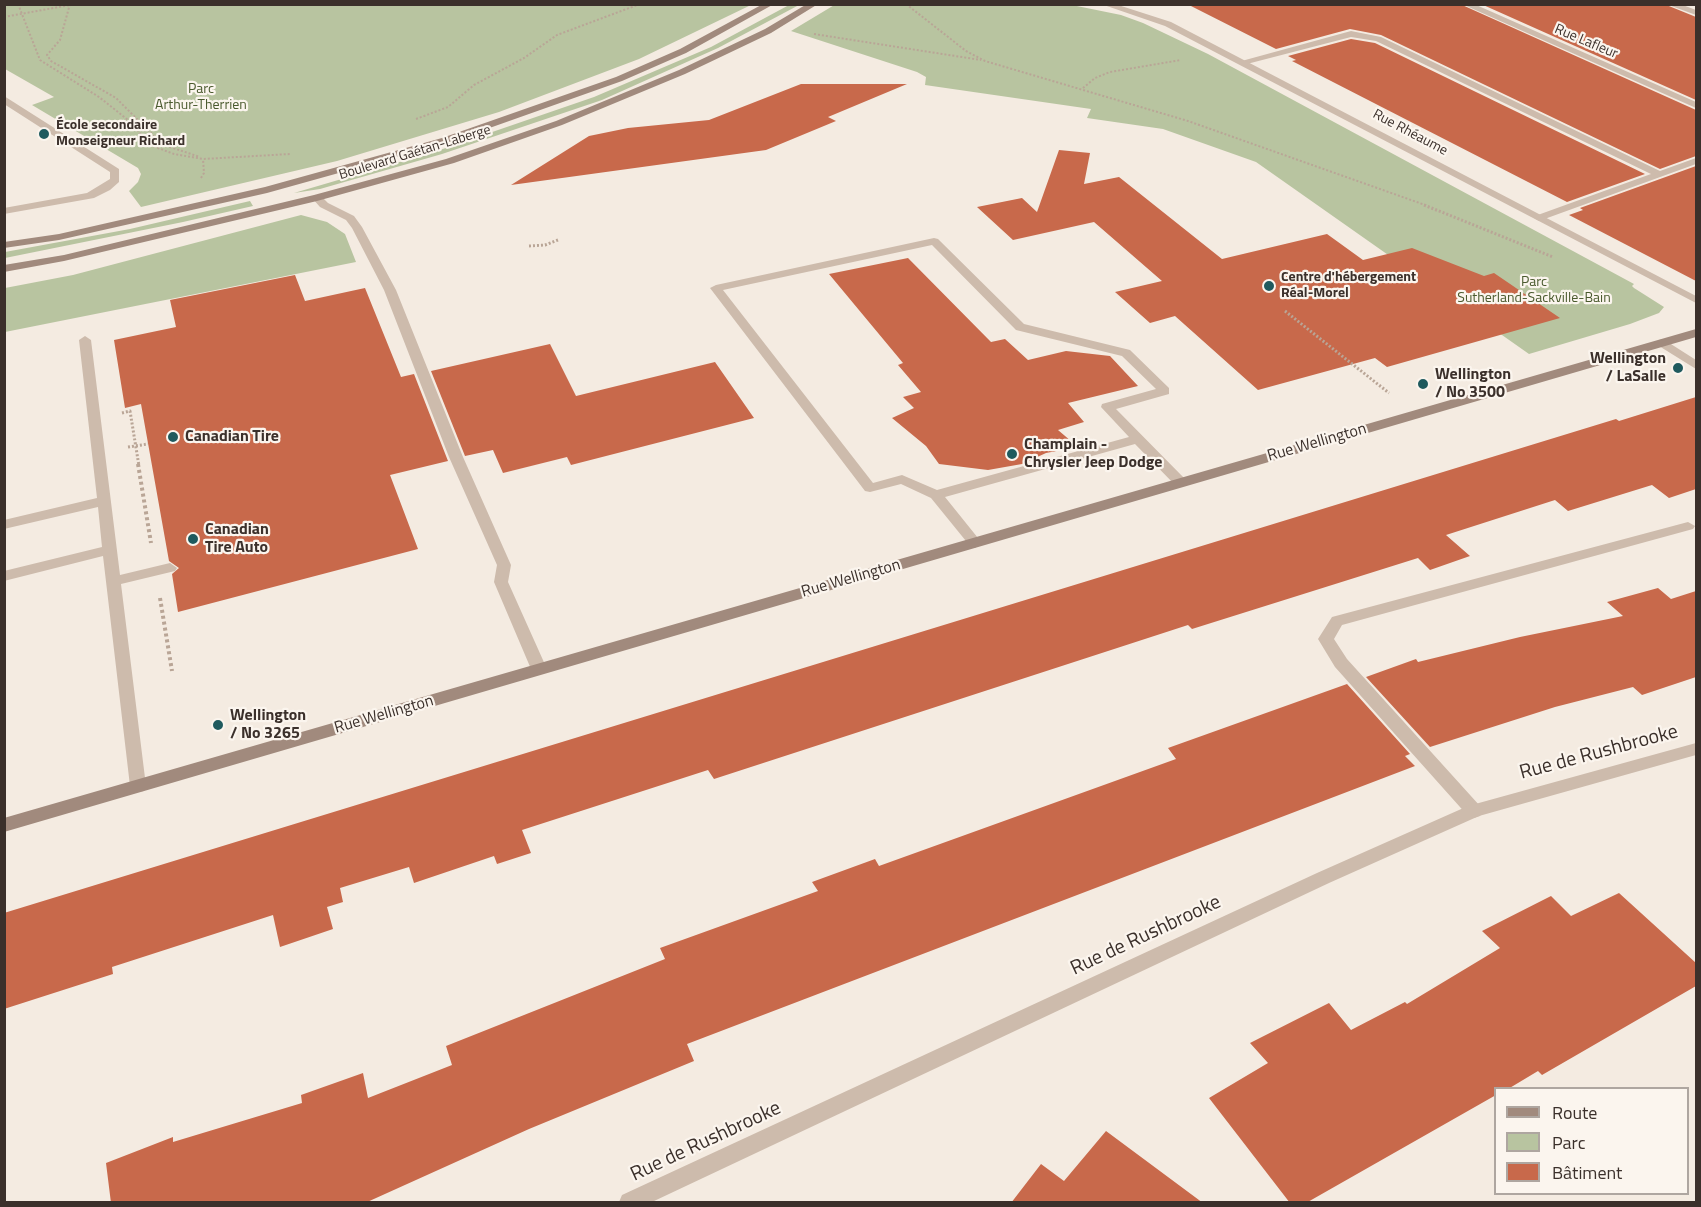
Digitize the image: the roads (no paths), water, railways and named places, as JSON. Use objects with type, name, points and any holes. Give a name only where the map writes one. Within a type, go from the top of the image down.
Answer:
[{"type":"main road","name":"Boulevard Gaétan-Laberge","points":[[4,245],[59,237],[267,190],[446,140],[578,96],[683,51],[770,4]]},
{"type":"main road","name":"Boulevard Gaétan-Laberge","points":[[4,269],[317,198],[450,161],[559,123],[731,50],[814,4]]},
{"type":"main road","points":[[267,190],[279,207]]},
{"type":"main road","name":"Rue Wellington","points":[[4,825],[1696,333]]},
{"type":"street","name":"Rue Rhéaume","points":[[1105,4],[1168,24],[1696,300]]},
{"type":"street","name":"Rue Lafleur","points":[[1466,4],[1696,105]]},
{"type":"street","points":[[1670,4],[1696,13]]},
{"type":"street","points":[[1243,62],[1351,34],[1378,39],[1659,174]]},
{"type":"street","points":[[4,99],[116,171],[115,180],[106,188],[90,196],[4,211]]},
{"type":"street","points":[[1539,218],[1696,161]]},
{"type":"street","points":[[317,198],[324,205],[350,218],[390,290],[456,457],[504,565],[501,582],[539,669]]},
{"type":"street","points":[[975,543],[936,495],[902,479],[870,488],[716,288],[934,241],[1020,327],[1043,335],[1126,353],[1165,392],[1107,407],[1181,483]]},
{"type":"street","points":[[85,340],[138,786]]},
{"type":"street","points":[[1663,343],[1696,365]]},
{"type":"street","points":[[936,495],[1138,439]]},
{"type":"street","points":[[4,525],[104,501]]},
{"type":"street","points":[[1474,810],[1341,663],[1326,639],[1337,621],[1688,526]]},
{"type":"street","points":[[4,576],[110,550]]},
{"type":"street","points":[[114,581],[170,568]]},
{"type":"street","name":"Rue de Rushbrooke","points":[[630,1203],[1323,878],[1474,810],[1696,749]]},
{"type":"place","name":"École secondaire Monseigneur Richard","points":[[44,134]]},
{"type":"place","name":"Centre d'hébergement Réal-Morel","points":[[1269,286]]},
{"type":"place","name":"Wellington / LaSalle","points":[[1678,368]]},
{"type":"place","name":"Wellington / No 3500","points":[[1423,384]]},
{"type":"place","name":"Canadian Tire","points":[[173,437]]},
{"type":"place","name":"Champlain - Chrysler Jeep Dodge","points":[[1012,454]]},
{"type":"place","name":"Canadian Tire Auto","points":[[193,539]]},
{"type":"place","name":"Wellington / No 3265","points":[[218,725]]},
{"type":"park label","name":"Parc Arthur-Therrien","points":[[201,98]]},
{"type":"park label","name":"Parc Sutherland-Sackville-Bain","points":[[1534,292]]}]
